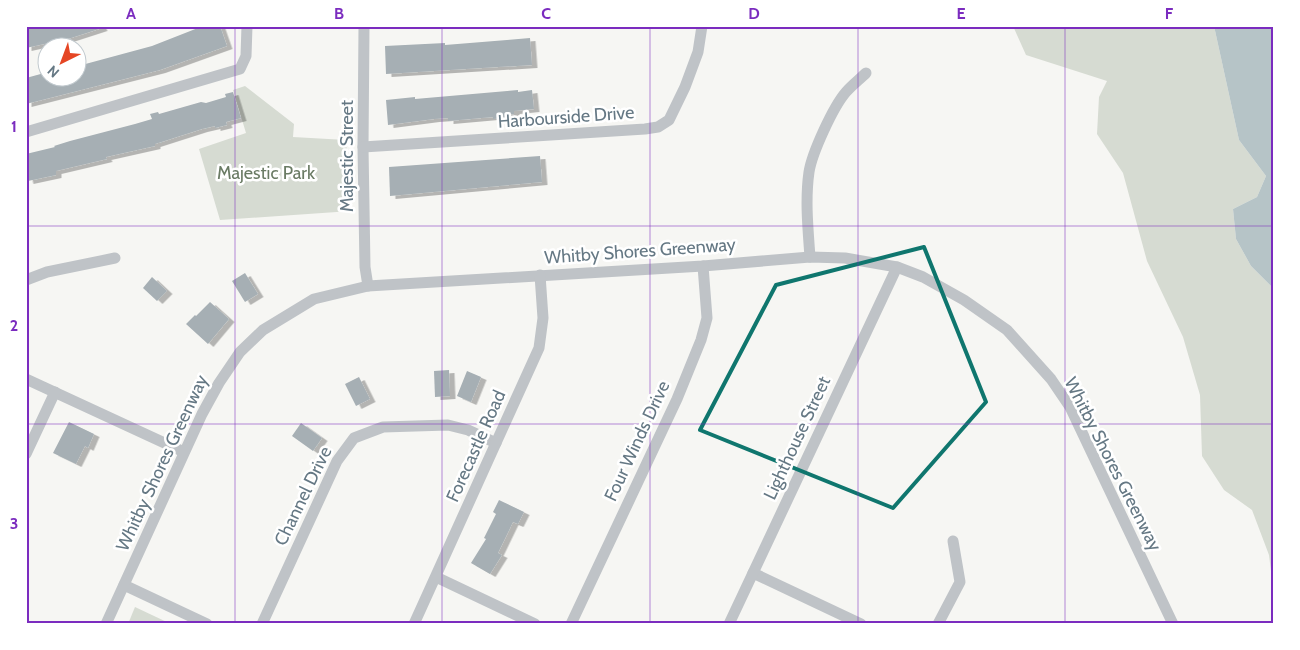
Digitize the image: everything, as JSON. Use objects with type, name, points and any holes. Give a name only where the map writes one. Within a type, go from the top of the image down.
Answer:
[{"type":"street","points":[[26,132],[240,69],[246,56],[247,26]]},
{"type":"street","name":"Majestic Street","points":[[365,26],[363,147],[365,266],[368,286]]},
{"type":"street","name":"Harbourside Drive","points":[[363,147],[658,127],[669,120],[685,87],[698,52],[702,26]]},
{"type":"street","points":[[810,257],[807,211],[809,170],[834,111],[846,92],[866,74]]},
{"type":"street","name":"Whitby Shores Greenway","points":[[106,624],[184,452],[219,383],[240,352],[263,330],[314,299],[368,286],[703,266],[810,257],[845,258],[897,267],[923,277],[964,300],[1007,330],[1051,379],[1070,408],[1173,624]]},
{"type":"street","points":[[26,280],[47,272],[115,258]]},
{"type":"street","name":"Four Winds Drive","points":[[571,624],[677,399],[701,340],[707,318],[703,266]]},
{"type":"street","name":"Lighthouse Street","points":[[729,624],[897,267]]},
{"type":"street","name":"Forecastle Road","points":[[414,624],[540,348],[543,318],[540,276]]},
{"type":"street","points":[[26,379],[184,452]]},
{"type":"street","points":[[26,454],[55,392]]},
{"type":"street","name":"Channel Drive","points":[[262,624],[336,461],[354,438],[383,427],[448,425],[468,430],[496,443]]},
{"type":"street","points":[[938,624],[960,582],[953,541]]},
{"type":"street","points":[[753,572],[861,624]]},
{"type":"street","points":[[436,577],[535,624]]},
{"type":"street","points":[[124,585],[207,624]]},
{"type":"highlighted area","points":[[924,247],[986,402],[893,508],[700,430],[776,285]]},
{"type":"green space","points":[[1013,26],[1214,26],[1239,140],[1266,176],[1257,197],[1233,209],[1236,239],[1251,266],[1274,289],[1274,595],[1269,555],[1252,510],[1224,490],[1202,456],[1200,395],[1183,337],[1147,261],[1123,173],[1097,134],[1099,97],[1107,81],[1026,55]]},
{"type":"green space","name":"Majestic Park","points":[[245,86],[294,124],[293,137],[346,140],[351,211],[220,220],[199,149],[246,133],[233,90]]},
{"type":"green space","points":[[135,607],[171,624],[128,624]]},
{"type":"shaded area","points":[[1214,26],[1274,26],[1274,289],[1251,266],[1236,239],[1233,209],[1257,197],[1266,176],[1239,140]]},
{"type":"building","points":[[26,26],[101,26],[102,28],[71,38],[38,38],[38,45],[26,48]]},
{"type":"building","points":[[203,26],[220,26],[227,46],[160,70],[26,104],[26,78],[38,75],[38,88],[88,88],[88,63],[152,46]]},
{"type":"building","points":[[530,38],[532,65],[386,74],[385,46],[445,43],[445,45]]},
{"type":"building","points":[[518,90],[518,92],[532,90],[534,109],[514,111],[514,114],[505,115],[505,118],[493,119],[493,117],[448,121],[448,118],[388,125],[386,100]]},
{"type":"building","points":[[233,92],[241,118],[226,122],[227,125],[202,129],[155,144],[155,146],[106,157],[107,159],[56,171],[56,175],[28,181],[26,154],[152,119],[150,114],[158,112],[159,114],[201,102],[206,103],[226,97],[225,94]]},
{"type":"building","points":[[540,156],[542,182],[390,196],[389,167]]},
{"type":"building","points":[[245,273],[258,294],[245,302],[232,281]]},
{"type":"building","points":[[152,277],[167,291],[157,301],[143,288]]},
{"type":"building","points":[[210,302],[229,319],[208,344],[186,324]]},
{"type":"building","points":[[449,370],[450,396],[435,397],[434,371]]},
{"type":"building","points":[[467,371],[481,377],[471,402],[457,396]]},
{"type":"building","points":[[359,377],[370,399],[356,406],[345,384]]},
{"type":"building","points":[[69,422],[94,434],[88,448],[85,446],[76,464],[53,453]]},
{"type":"building","points":[[301,423],[322,438],[313,451],[292,436]]},
{"type":"building","points":[[499,500],[524,512],[518,524],[513,522],[498,553],[502,555],[490,574],[471,563],[486,539],[484,538],[496,514],[493,512]]}]
